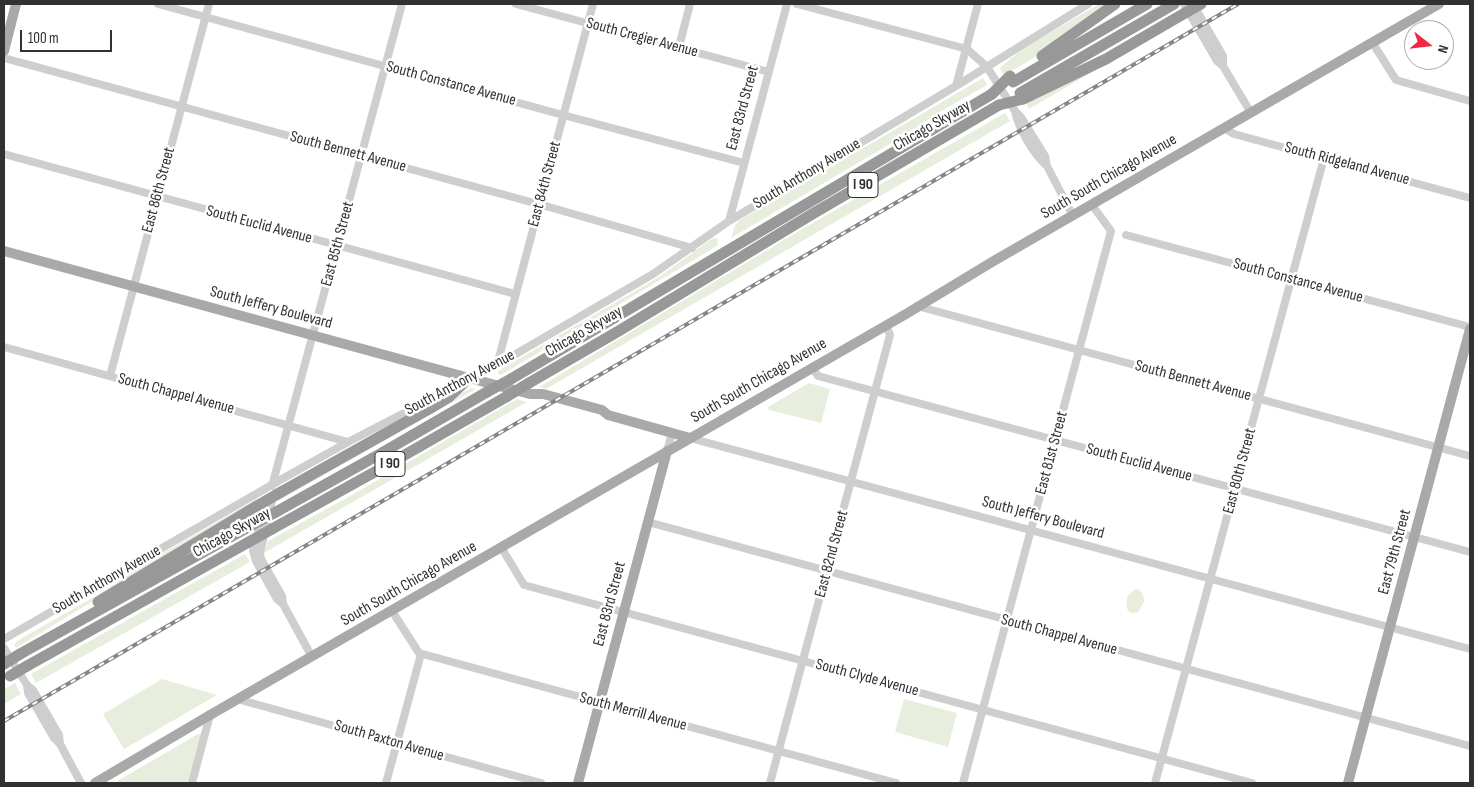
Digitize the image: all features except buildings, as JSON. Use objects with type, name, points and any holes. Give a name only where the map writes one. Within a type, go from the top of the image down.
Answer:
[{"type":"highway","points":[[1011,79],[1116,4]]},
{"type":"highway","name":"Chicago Skyway","points":[[4,664],[380,454],[611,320],[732,246],[992,94],[1011,79],[1147,4]]},
{"type":"highway","name":"Chicago Skyway","points":[[7,678],[506,397],[529,389],[814,213],[999,105],[1022,96],[1174,4]]},
{"type":"highway","points":[[1022,96],[1106,59],[1187,7],[1201,4]]},
{"type":"highway","points":[[47,639],[61,624],[257,506],[277,488],[449,397],[469,378]]},
{"type":"main road","points":[[4,51],[16,4]]},
{"type":"main road","name":"South South Chicago Avenue","points":[[95,783],[1439,4]]},
{"type":"main road","name":"South Jeffery Boulevard","points":[[4,251],[469,378],[529,389],[541,400],[600,416],[608,415],[690,438]]},
{"type":"main road","name":"East 79th Street","points":[[1348,783],[1438,447],[1466,359],[1470,328]]},
{"type":"main road","name":"East 83rd Street","points":[[578,783],[667,451]]},
{"type":"street","name":"South Constance Avenue","points":[[158,4],[744,163]]},
{"type":"street","name":"East 86th Street","points":[[110,376],[209,4]]},
{"type":"street","name":"East 85th Street","points":[[312,657],[283,604],[282,596],[261,559],[260,553],[274,489],[277,488],[289,425],[402,4]]},
{"type":"street","name":"South Cregier Avenue","points":[[516,4],[769,72]]},
{"type":"street","name":"East 84th Street","points":[[496,365],[593,4]]},
{"type":"street","points":[[678,47],[690,4]]},
{"type":"street","name":"East 83rd Street","points":[[729,221],[787,4]]},
{"type":"street","points":[[797,4],[967,49],[987,67],[1015,111],[1017,120],[1039,160],[1047,166],[1073,216]]},
{"type":"street","points":[[956,86],[978,4]]},
{"type":"street","name":"South Anthony Avenue","points":[[4,640],[277,488],[348,442],[496,365],[653,274],[729,221],[956,86],[1088,4]]},
{"type":"street","points":[[1187,7],[1223,56],[1224,66],[1251,113]]},
{"type":"street","points":[[1372,42],[1396,80],[1470,101]]},
{"type":"street","name":"South Bennett Avenue","points":[[4,58],[540,204],[692,248]]},
{"type":"street","name":"South Ridgeland Avenue","points":[[1224,128],[1234,134],[1470,198]]},
{"type":"street","name":"South Euclid Avenue","points":[[4,154],[516,294]]},
{"type":"street","name":"East 80th Street","points":[[1155,783],[1324,158]]},
{"type":"street","name":"East 81st Street","points":[[964,783],[1111,232],[1092,205]]},
{"type":"street","name":"South Constance Avenue","points":[[1126,235],[1470,328]]},
{"type":"street","name":"South Bennett Avenue","points":[[916,306],[1470,456]]},
{"type":"street","name":"East 82nd Street","points":[[770,783],[890,335],[886,325]]},
{"type":"street","name":"South Chappel Avenue","points":[[4,347],[348,442]]},
{"type":"street","name":"South Euclid Avenue","points":[[812,367],[818,376],[1470,552]]},
{"type":"street","name":"East 83rd Street","points":[[667,451],[672,433]]},
{"type":"street","name":"South Jeffery Boulevard","points":[[690,438],[1470,649]]},
{"type":"street","name":"South Chappel Avenue","points":[[648,522],[1470,746]]},
{"type":"street","name":"South Clyde Avenue","points":[[501,547],[524,585],[1252,783]]},
{"type":"street","points":[[386,783],[421,654],[392,611]]},
{"type":"street","points":[[4,648],[27,685],[28,693],[54,738],[60,744],[81,783]]},
{"type":"street","name":"South Merrill Avenue","points":[[421,654],[896,783]]},
{"type":"street","name":"South Paxton Avenue","points":[[237,699],[541,783]]},
{"type":"street","points":[[192,783],[210,715]]},
{"type":"green space","points":[[1099,4],[1108,4],[1038,55],[1004,76],[1000,68],[1021,50]]},
{"type":"green space","points":[[1094,71],[1029,109],[1025,101]]},
{"type":"green space","points":[[983,78],[987,85],[731,238],[735,225],[740,220]]},
{"type":"green space","points":[[1005,113],[1010,121],[546,389],[539,387],[804,228]]},
{"type":"green space","points":[[713,238],[718,239],[717,246],[501,375],[498,374],[498,371],[659,277]]},
{"type":"green space","points":[[809,383],[830,389],[821,423],[769,410],[768,407]]},
{"type":"green space","points":[[471,388],[476,389],[278,501],[279,497]]},
{"type":"green space","points":[[517,399],[527,402],[264,553],[268,541],[350,496]]},
{"type":"green space","points":[[258,498],[259,500],[16,648],[14,645],[17,641],[106,590],[141,566]]},
{"type":"green space","points":[[245,554],[250,562],[36,683],[31,674]]},
{"type":"green space","points":[[1136,589],[1142,594],[1144,602],[1138,612],[1132,613],[1128,611],[1127,601],[1130,593]]},
{"type":"green space","points":[[162,679],[217,695],[124,749],[103,714]]},
{"type":"green space","points":[[15,683],[21,694],[4,704],[4,689]]},
{"type":"green space","points":[[904,699],[957,713],[948,747],[895,732]]},
{"type":"green space","points":[[198,734],[202,737],[189,783],[114,783]]},
{"type":"railway","points":[[4,721],[1238,4]]}]
